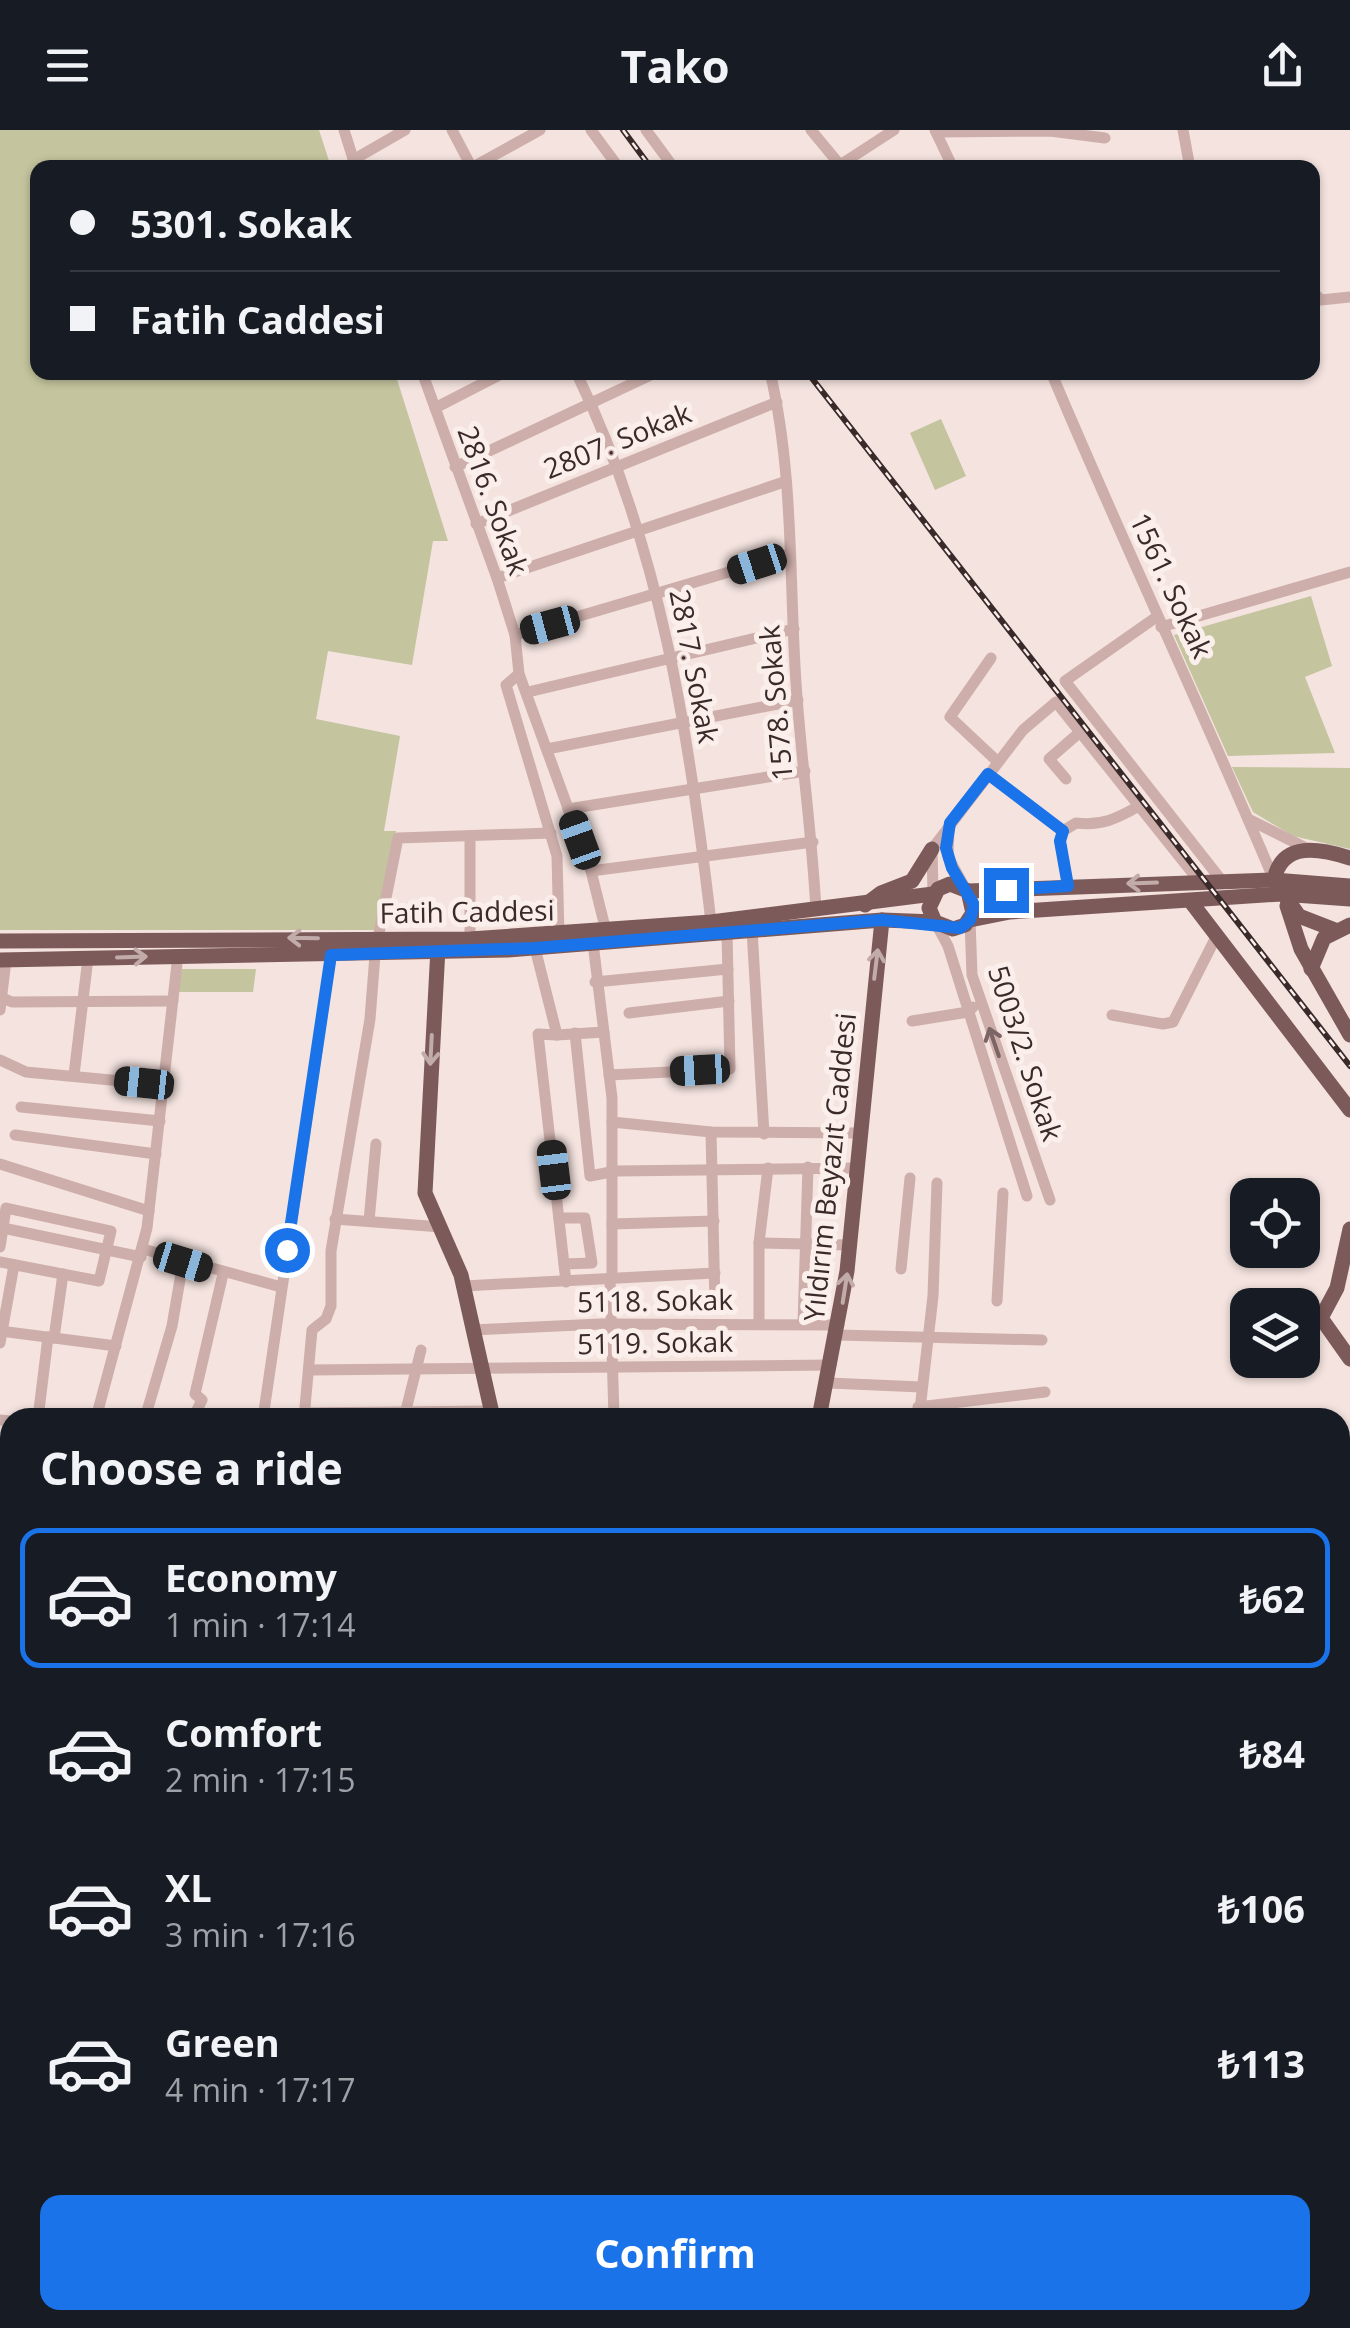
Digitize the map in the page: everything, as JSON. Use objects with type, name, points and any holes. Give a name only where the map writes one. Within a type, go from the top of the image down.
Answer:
[{"type":"main road","points":[[1348,859],[1306,848],[1284,858],[1280,892],[1311,969],[1350,1035]]},
{"type":"main road","points":[[864,906],[881,893],[912,882],[932,849]]},
{"type":"main road","points":[[1350,886],[1280,892],[1191,902],[1010,912],[970,920],[953,929],[935,922],[929,908],[933,894],[950,884],[968,891],[1222,881],[1280,892],[1350,899]]},
{"type":"main road","points":[[968,891],[974,905],[970,920]]},
{"type":"main road","points":[[1280,892],[1311,923],[1342,928]]},
{"type":"main road","name":"Fatih Caddesi","points":[[560,940],[606,931],[864,906],[933,894]]},
{"type":"main road","points":[[1249,897],[1277,907],[1292,926]]},
{"type":"main road","points":[[1191,902],[1350,1110]]},
{"type":"main road","name":"Fatih Caddesi","points":[[0,941],[376,946],[470,939],[593,943],[882,920],[935,922]]},
{"type":"main road","name":"Yıldırım Beyazıt Caddesi","points":[[822,1408],[849,1246],[882,920]]},
{"type":"main road","points":[[1311,969],[1318,948],[1342,928]]},
{"type":"main road","points":[[470,939],[444,943],[435,953],[425,1193],[464,1286],[490,1408]]},
{"type":"main road","points":[[3,960],[331,955],[376,946],[435,953],[535,948],[560,940]]},
{"type":"main road","points":[[1350,1229],[1336,1288],[1320,1318],[1350,1358]]},
{"type":"street","points":[[344,130],[353,160]]},
{"type":"street","points":[[360,160],[405,130]]},
{"type":"street","points":[[452,130],[468,160]]},
{"type":"street","points":[[485,160],[540,130]]},
{"type":"street","points":[[592,130],[611,160]]},
{"type":"street","points":[[646,130],[668,160]]},
{"type":"street","points":[[812,130],[834,160]]},
{"type":"street","points":[[847,160],[894,130]]},
{"type":"street","points":[[1183,130],[1189,160]]},
{"type":"street","points":[[949,160],[935,131],[1050,132],[1105,138]]},
{"type":"street","points":[[1320,299],[1350,297]]},
{"type":"street","name":"2816. Sokak","points":[[425,380],[497,578],[515,635],[520,674],[591,871],[606,931]]},
{"type":"street","points":[[434,408],[489,380]]},
{"type":"street","name":"2817. Sokak","points":[[580,380],[616,468],[657,596],[673,661],[711,922]]},
{"type":"street","points":[[455,466],[640,380]]},
{"type":"street","name":"1578. Sokak","points":[[772,380],[790,554],[816,910]]},
{"type":"street","name":"1561. Sokak","points":[[1054,380],[1158,623],[1226,760],[1280,892]]},
{"type":"street","name":"2807. Sokak","points":[[476,524],[777,402]]},
{"type":"street","points":[[497,578],[784,482]]},
{"type":"street","points":[[515,635],[790,554]]},
{"type":"street","points":[[1222,881],[1065,681],[1158,623],[1350,572]]},
{"type":"street","points":[[528,692],[673,661],[794,629]]},
{"type":"street","points":[[991,658],[950,717],[998,762]]},
{"type":"street","points":[[520,674],[506,685],[557,856],[560,940]]},
{"type":"street","points":[[547,749],[798,700]]},
{"type":"street","points":[[933,894],[932,849],[1023,730],[1056,702],[1200,881]]},
{"type":"street","points":[[1066,779],[1049,759],[1080,732]]},
{"type":"street","points":[[568,809],[806,771]]},
{"type":"street","points":[[988,774],[1063,831]]},
{"type":"street","points":[[1068,886],[1060,841],[1063,831],[1076,822],[1096,825],[1114,820],[1138,806]]},
{"type":"street","points":[[1248,819],[1306,848]]},
{"type":"street","points":[[950,823],[948,857],[968,891]]},
{"type":"street","points":[[305,1408],[312,1330],[326,1318],[331,1306],[335,1219],[368,1033],[376,946],[398,838],[551,833]]},
{"type":"street","points":[[470,836],[470,939]]},
{"type":"street","points":[[591,871],[813,842]]},
{"type":"street","name":"5003/2. Sokak","points":[[970,920],[968,954],[980,1000],[1050,1200]]},
{"type":"street","name":"5003/2. Sokak","points":[[935,922],[948,946],[1027,1196]]},
{"type":"street","points":[[752,930],[764,1134]]},
{"type":"street","points":[[608,1075],[730,1069],[727,932]]},
{"type":"street","points":[[1112,1015],[1163,1024],[1173,1022],[1216,934]]},
{"type":"street","points":[[593,943],[612,1122],[613,1408]]},
{"type":"street","points":[[535,948],[557,1034]]},
{"type":"street","points":[[264,1408],[331,955]]},
{"type":"street","points":[[99,1408],[142,1253],[178,956]]},
{"type":"street","points":[[74,1076],[88,958]]},
{"type":"street","points":[[3,960],[2,1002],[174,1001]]},
{"type":"street","points":[[595,982],[728,969]]},
{"type":"street","points":[[912,1021],[968,1012],[980,1000]]},
{"type":"street","points":[[630,1014],[729,1001]]},
{"type":"street","points":[[566,1282],[538,1034],[604,1032]]},
{"type":"street","points":[[575,1033],[590,1176],[712,1169],[856,1168]]},
{"type":"street","points":[[1,1066],[26,1072],[164,1085]]},
{"type":"street","points":[[21,1106],[160,1121]]},
{"type":"street","points":[[612,1122],[710,1132],[858,1133]]},
{"type":"street","points":[[710,1132],[715,1305]]},
{"type":"street","points":[[14,1135],[156,1154]]},
{"type":"street","points":[[369,1221],[376,1144]]},
{"type":"street","points":[[0,1164],[149,1211]]},
{"type":"street","points":[[803,1324],[808,1167]]},
{"type":"street","points":[[758,1324],[759,1243],[768,1168]]},
{"type":"street","points":[[902,1268],[910,1178]]},
{"type":"street","points":[[918,1408],[937,1183]]},
{"type":"street","points":[[997,1301],[1003,1193]]},
{"type":"street","points":[[0,1246],[6,1208],[111,1231],[100,1281],[0,1262]]},
{"type":"street","points":[[559,1218],[585,1218],[592,1263],[564,1264]]},
{"type":"street","points":[[335,1219],[441,1226]]},
{"type":"street","points":[[612,1224],[714,1221]]},
{"type":"street","points":[[3,1228],[107,1250],[142,1253],[281,1287]]},
{"type":"street","points":[[759,1243],[849,1246]]},
{"type":"street","points":[[148,1408],[172,1326],[183,1262]]},
{"type":"street","points":[[14,1265],[1,1335],[116,1346]]},
{"type":"street","points":[[40,1408],[64,1274]]},
{"type":"street","points":[[198,1408],[202,1400],[195,1394],[223,1274]]},
{"type":"street","points":[[464,1286],[715,1274]]},
{"type":"street","name":"5118. Sokak","points":[[472,1330],[613,1324],[803,1324],[927,1337],[1042,1340]]},
{"type":"street","points":[[407,1408],[420,1350]]},
{"type":"street","name":"5119. Sokak","points":[[310,1370],[831,1365]]},
{"type":"street","points":[[829,1382],[921,1388]]},
{"type":"street","points":[[943,1408],[1045,1392]]},
{"type":"green space","points":[[0,130],[319,130],[329,160],[30,160],[30,380],[397,380],[448,541],[433,541],[412,665],[328,651],[316,719],[400,736],[384,831],[396,831],[376,930],[0,930]]},
{"type":"green space","points":[[941,419],[966,476],[935,490],[910,433]]},
{"type":"green space","points":[[1311,596],[1332,666],[1305,677],[1335,753],[1228,756],[1174,635]]},
{"type":"green space","points":[[1232,767],[1350,768],[1350,849],[1293,836],[1253,812]]},
{"type":"green space","points":[[180,969],[256,969],[253,992],[177,992]]},
{"type":"railway","points":[[623,130],[645,160]]},
{"type":"railway","points":[[813,380],[1350,1066]]},
{"type":"route","points":[[287,1250],[331,955],[535,948],[882,920],[922,920],[947,929],[960,928],[970,920],[974,905],[948,857],[950,823],[988,774],[1063,831],[1060,841],[1068,886],[1006,890]]}]
